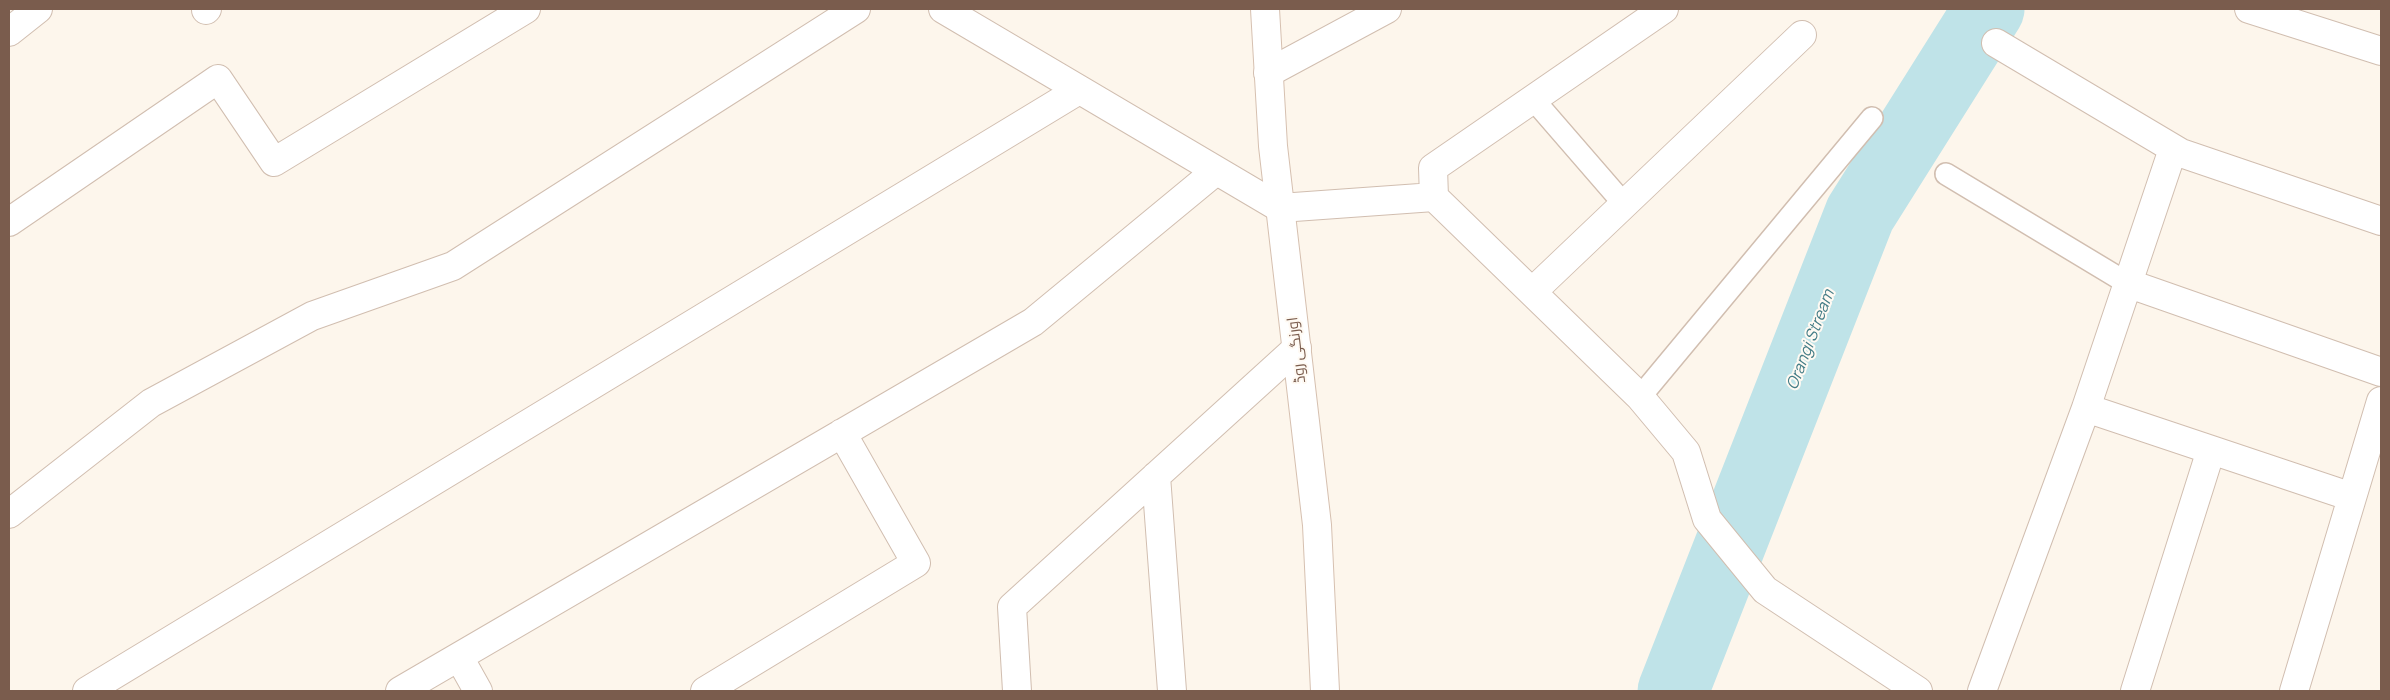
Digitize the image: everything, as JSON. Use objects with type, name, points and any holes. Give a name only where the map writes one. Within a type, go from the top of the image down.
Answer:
[{"type":"street","points":[[9,32],[38,9]]},
{"type":"street","points":[[9,222],[218,79],[274,162],[526,9]]},
{"type":"street","points":[[9,514],[151,403],[312,316],[453,266],[856,9]]},
{"type":"street","points":[[943,9],[1280,208],[1434,197]]},
{"type":"street","name":"اورنگی روڈ","points":[[1265,9],[1273,146],[1318,525],[1325,691]]},
{"type":"street","points":[[1268,73],[1388,9]]},
{"type":"street","points":[[1664,9],[1433,168],[1434,197],[1640,397],[1686,452],[1707,519],[1765,590],[1918,691]]},
{"type":"street","points":[[2249,9],[2381,51]]},
{"type":"street","points":[[1532,292],[1802,34]]},
{"type":"street","points":[[1996,43],[2181,153],[2381,221]]},
{"type":"street","points":[[87,691],[1079,90]]},
{"type":"street","points":[[1982,691],[2086,408],[2173,149]]},
{"type":"street","points":[[400,691],[1033,322],[1216,171]]},
{"type":"street","points":[[2128,283],[2381,372]]},
{"type":"street","points":[[1017,691],[1012,607],[1297,348]]},
{"type":"street","points":[[2294,691],[2381,400]]},
{"type":"street","points":[[2086,408],[2352,497]]},
{"type":"street","points":[[705,691],[916,563],[842,433]]},
{"type":"street","points":[[2135,691],[2211,450]]},
{"type":"street","points":[[1156,476],[1172,691]]},
{"type":"street","points":[[458,657],[478,691]]},
{"type":"lane","points":[[1533,99],[1624,204]]},
{"type":"lane","points":[[1640,397],[1872,118]]},
{"type":"lane","points":[[1946,174],[2128,283]]},
{"type":"waterway","name":"Orangi Stream","points":[[1673,691],[1860,214],[1989,9]]}]
